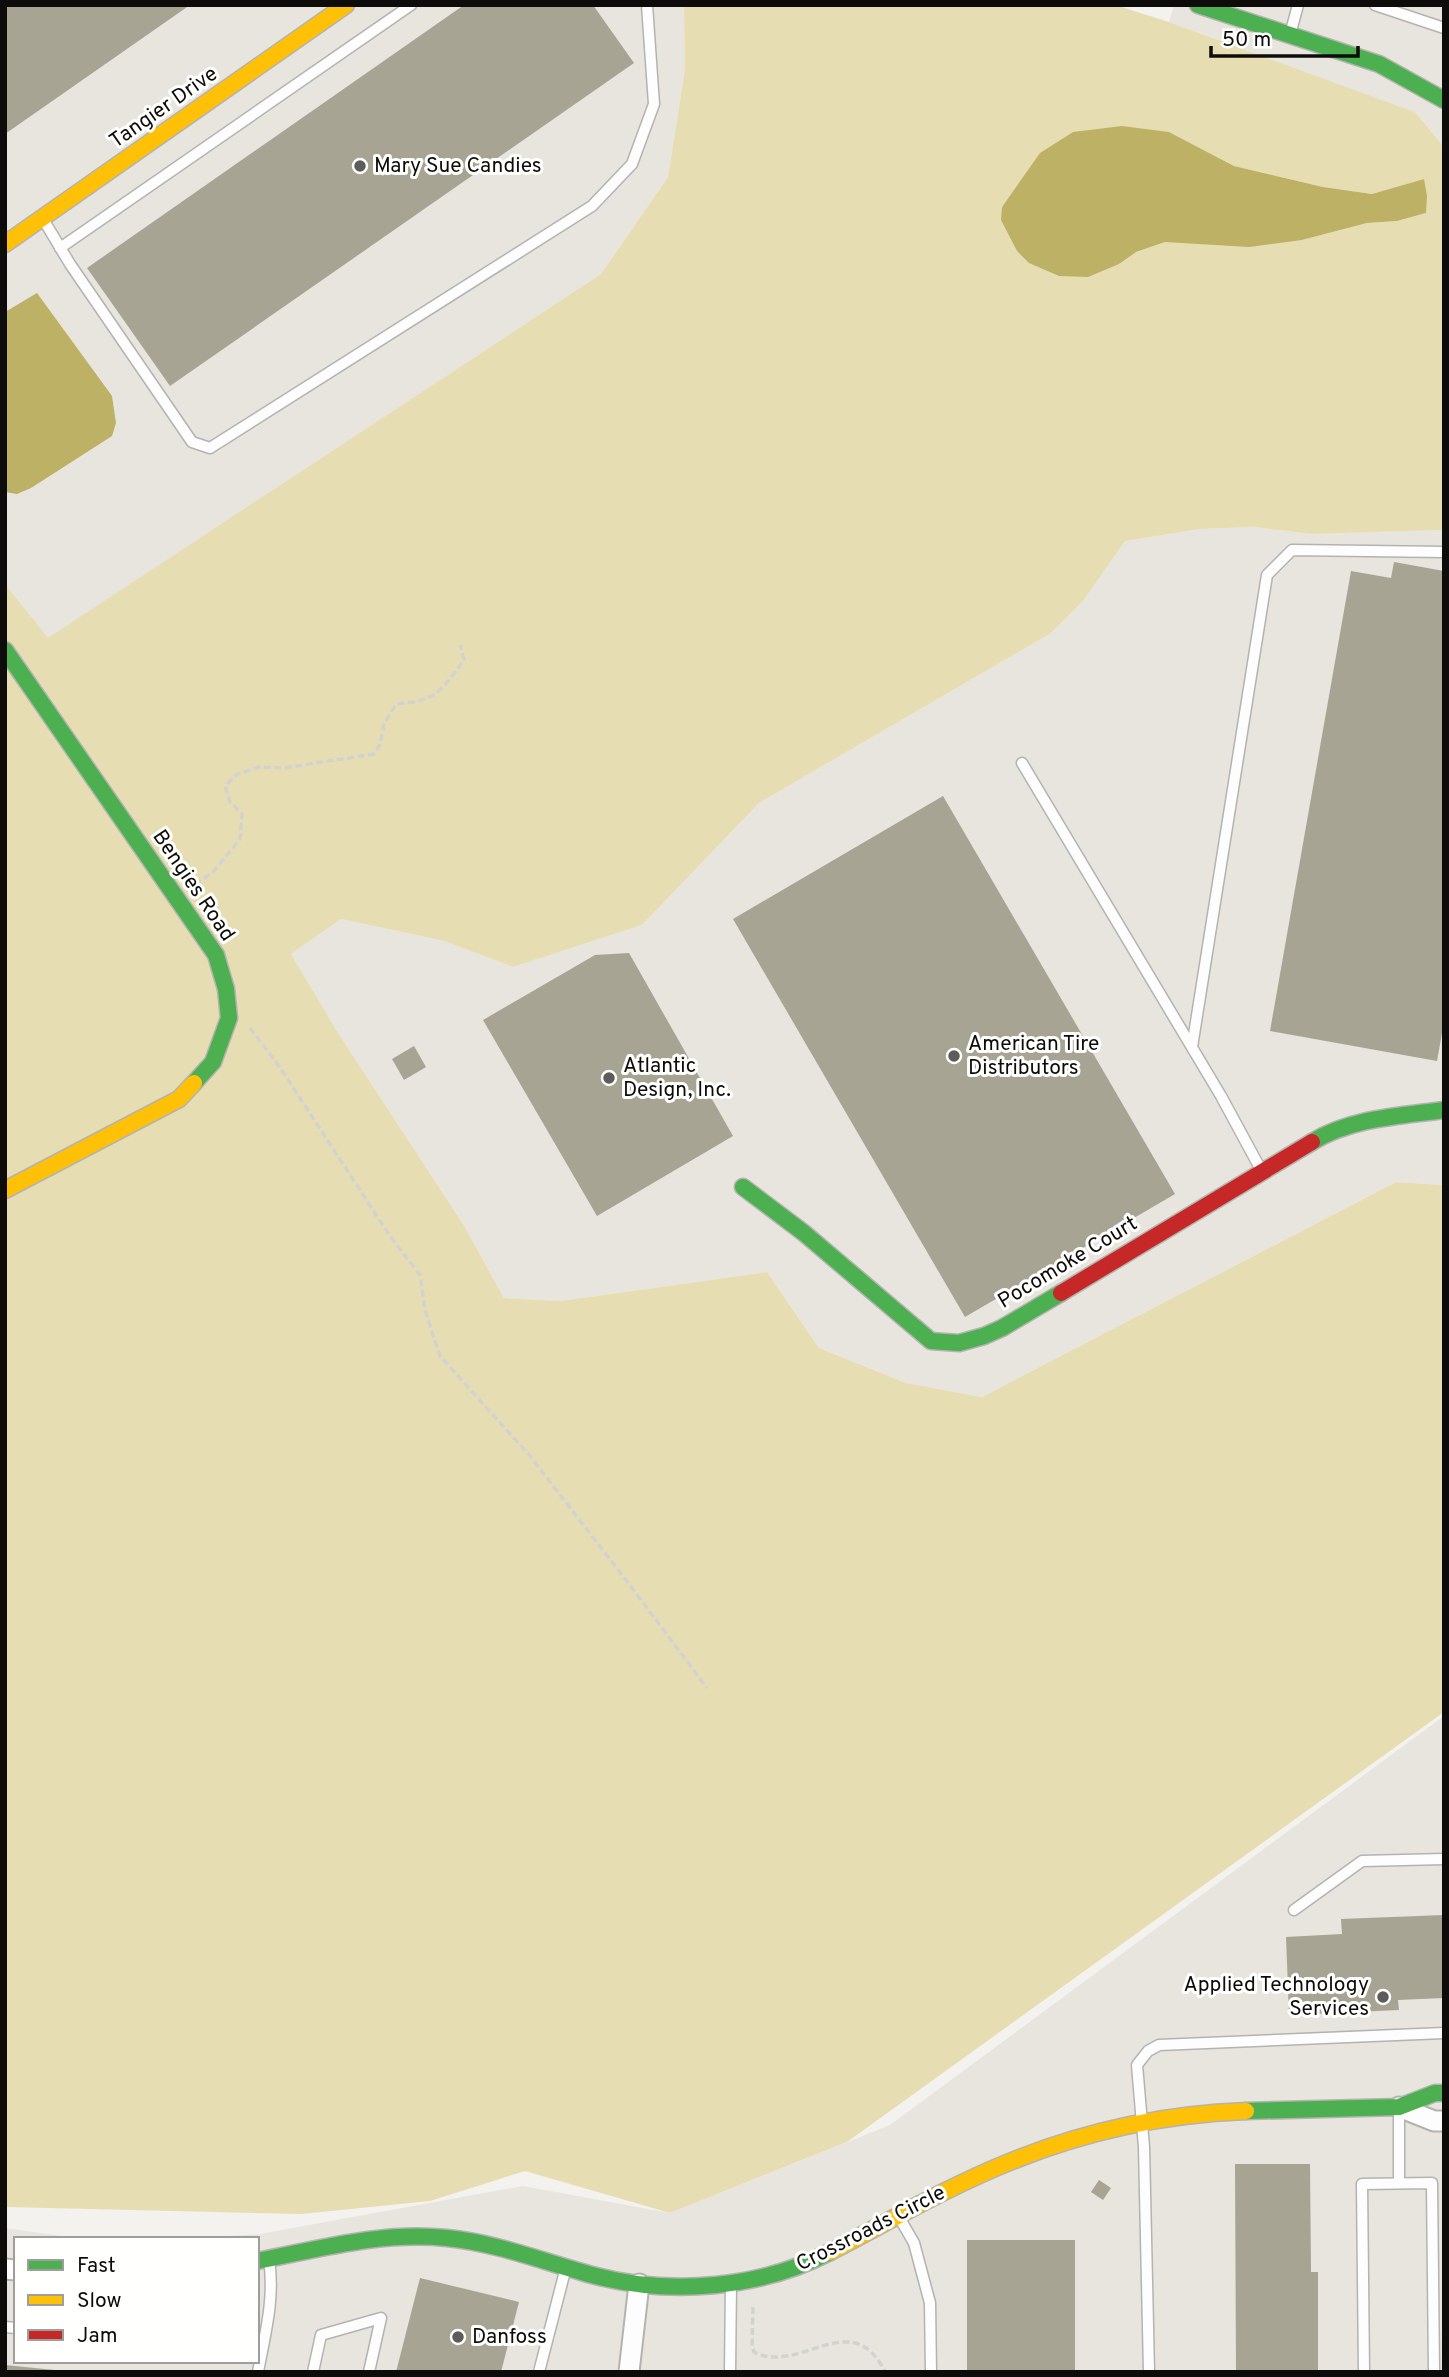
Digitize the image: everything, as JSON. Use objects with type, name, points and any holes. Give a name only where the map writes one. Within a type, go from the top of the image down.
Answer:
[{"type":"street","name":"Tangier Drive","points":[[5,244],[346,5]]},
{"type":"street","points":[[1198,5],[1379,64],[1444,100]]},
{"type":"street","name":"Bengies Road","points":[[5,650],[216,955],[226,989],[229,1018],[213,1062],[179,1099],[5,1190]]},
{"type":"street","name":"Pocomoke Court","points":[[743,1187],[804,1233],[931,1341],[948,1345],[964,1344],[1002,1328],[1321,1136],[1370,1120],[1444,1111]]},
{"type":"street","name":"Crossroads Circle","points":[[263,2260],[352,2242],[416,2236],[448,2238],[482,2245],[603,2278],[639,2284],[667,2287],[731,2283],[785,2272],[813,2262],[898,2216],[1013,2160],[1085,2136],[1142,2122],[1223,2112],[1399,2107],[1434,2093],[1444,2093]]},
{"type":"street","name":"Crossroads Circle","points":[[1399,2107],[1434,2121],[1444,2121]]},
{"type":"street","points":[[629,2372],[639,2284]]},
{"type":"lane","points":[[60,248],[411,5]]},
{"type":"lane","points":[[42,219],[192,442],[210,448],[592,206],[632,164],[654,104],[647,5]]},
{"type":"lane","points":[[1290,35],[1298,5]]},
{"type":"lane","points":[[1375,5],[1444,28]]},
{"type":"lane","points":[[1192,1047],[1267,575],[1293,550],[1444,552]]},
{"type":"lane","points":[[1022,762],[1192,1047],[1262,1172]]},
{"type":"lane","points":[[1294,1910],[1362,1861],[1444,1859]]},
{"type":"lane","points":[[1149,2372],[1142,2122],[1137,2065],[1149,2051],[1158,2045],[1444,2033]]},
{"type":"lane","points":[[1399,2107],[1399,2183]]},
{"type":"lane","points":[[1364,2372],[1362,2184],[1399,2183],[1432,2183],[1434,2372]]},
{"type":"lane","points":[[898,2216],[914,2243],[930,2303],[931,2372]]},
{"type":"lane","points":[[260,2351],[273,2283],[263,2260]]},
{"type":"lane","points":[[539,2372],[566,2267]]},
{"type":"lane","points":[[730,2372],[731,2283]]},
{"type":"lane","points":[[313,2372],[321,2334],[381,2318],[369,2372]]},
{"type":"path","points":[[175,896],[213,872],[240,839],[242,814],[230,802],[225,786],[236,775],[258,767],[284,768],[374,754],[380,745],[384,724],[396,704],[420,702],[442,691],[464,660],[460,645]]},
{"type":"path","points":[[229,1018],[253,1030],[329,1140],[390,1236],[420,1275],[425,1310],[440,1356],[530,1456],[706,1688]]},
{"type":"path","points":[[753,2307],[752,2346],[754,2352],[765,2358],[847,2341],[871,2351],[879,2359],[885,2372]]},
{"type":"shaded area","points":[[5,5],[684,5],[685,69],[668,177],[601,274],[48,639],[5,584]]},
{"type":"shaded area","points":[[684,5],[1115,5],[1169,22],[1415,112],[1444,147],[1444,530],[1311,534],[1254,527],[1200,529],[1125,541],[1083,601],[1051,633],[759,803],[642,925],[513,967],[444,941],[341,919],[291,954],[340,1036],[463,1224],[504,1298],[561,1301],[767,1272],[819,1348],[906,1383],[982,1397],[1396,1182],[1444,1185],[1444,1712],[847,2142],[670,2213],[525,2171],[430,2201],[301,2214],[5,2207],[5,584],[48,638],[601,274],[668,177],[685,69]],"holes":[[[1073,132],[1169,132],[1234,166],[1323,187],[1372,194],[1424,179],[1426,213],[1397,221],[1367,223],[1302,240],[1165,242],[1136,252],[1002,207],[1041,153]]]},
{"type":"shaded area","points":[[1174,5],[1444,5],[1444,147],[1415,112],[1169,22]]},
{"type":"shaded area","points":[[1122,126],[1169,132],[1234,166],[1323,187],[1372,194],[1424,179],[1426,213],[1397,221],[1367,223],[1302,240],[1249,247],[1165,242],[1136,252],[1119,264],[1088,277],[1059,276],[1029,263],[1017,251],[1001,220],[1002,207],[1040,153],[1073,132]]},
{"type":"shaded area","points":[[37,293],[112,396],[116,423],[112,436],[31,488],[17,494],[5,492],[5,312]]},
{"type":"shaded area","points":[[1254,527],[1311,534],[1444,530],[1444,1185],[1396,1182],[982,1397],[906,1383],[819,1348],[767,1272],[561,1301],[504,1298],[463,1224],[340,1036],[291,954],[341,919],[444,941],[513,967],[642,925],[759,803],[1051,633],[1083,601],[1125,541],[1200,529]]},
{"type":"shaded area","points":[[1444,1716],[1444,2372],[5,2372],[5,2228],[68,2237],[14,2237],[14,2363],[259,2363],[259,2237],[212,2237],[260,2234],[523,2186],[670,2213],[890,2125]]},
{"type":"building","points":[[5,5],[190,5],[5,134]]},
{"type":"building","name":"Mary Sue Candies","points":[[464,5],[593,5],[634,63],[170,386],[87,268]]},
{"type":"building","points":[[1394,562],[1444,571],[1444,1022],[1437,1061],[1270,1031],[1351,571],[1391,578]]},
{"type":"building","name":"American Tire Distributors","points":[[943,796],[1175,1194],[965,1317],[733,919]]},
{"type":"building","name":"Atlantic Design, Inc.","points":[[629,953],[733,1136],[597,1216],[483,1020],[595,955]]},
{"type":"building","points":[[414,1046],[426,1067],[404,1080],[392,1059]]},
{"type":"building","points":[[1444,1915],[1444,1998],[1398,2000],[1399,2010],[1289,2015],[1286,1937],[1342,1934],[1341,1919]]},
{"type":"building","points":[[1235,2164],[1310,2164],[1311,2272],[1318,2272],[1318,2372],[1236,2372]]},
{"type":"building","points":[[1099,2180],[1111,2188],[1103,2200],[1091,2192]]},
{"type":"building","points":[[967,2240],[1075,2240],[1075,2372],[967,2372]]},
{"type":"building","name":"Danfoss","points":[[420,2278],[519,2302],[501,2372],[396,2372]]},
{"type":"building","points":[[5,2365],[55,2370],[55,2372],[5,2372]]},
{"type":"traffic: fast","points":[[1198,5],[1379,64],[1444,100]]},
{"type":"traffic: fast","points":[[5,650],[216,955],[226,989],[229,1018],[213,1062],[194,1083]]},
{"type":"traffic: fast","points":[[1312,1142],[1359,1123],[1444,1110]]},
{"type":"traffic: fast","points":[[743,1187],[804,1233],[931,1341],[959,1343],[984,1336],[1061,1293]]},
{"type":"traffic: fast","points":[[1246,2111],[1399,2107],[1435,2093],[1444,2093]]},
{"type":"traffic: fast","points":[[259,2261],[351,2242],[423,2236],[485,2244],[625,2282],[685,2287],[746,2281],[775,2274],[830,2252]]},
{"type":"traffic: slow","points":[[5,244],[346,5]]},
{"type":"traffic: slow","points":[[5,1190],[179,1099],[194,1083]]},
{"type":"traffic: slow","points":[[830,2252],[965,2181],[1040,2150],[1157,2120],[1246,2111]]},
{"type":"traffic: jam","points":[[1061,1293],[1312,1142]]},
{"type":"place","name":"Mary Sue Candies","points":[[360,166]]},
{"type":"place","name":"American Tire Distributors","points":[[954,1056]]},
{"type":"place","name":"Atlantic Design, Inc.","points":[[609,1078]]},
{"type":"place","name":"Applied Technology Services","points":[[1383,1997]]},
{"type":"place","name":"Danfoss","points":[[458,2337]]}]
